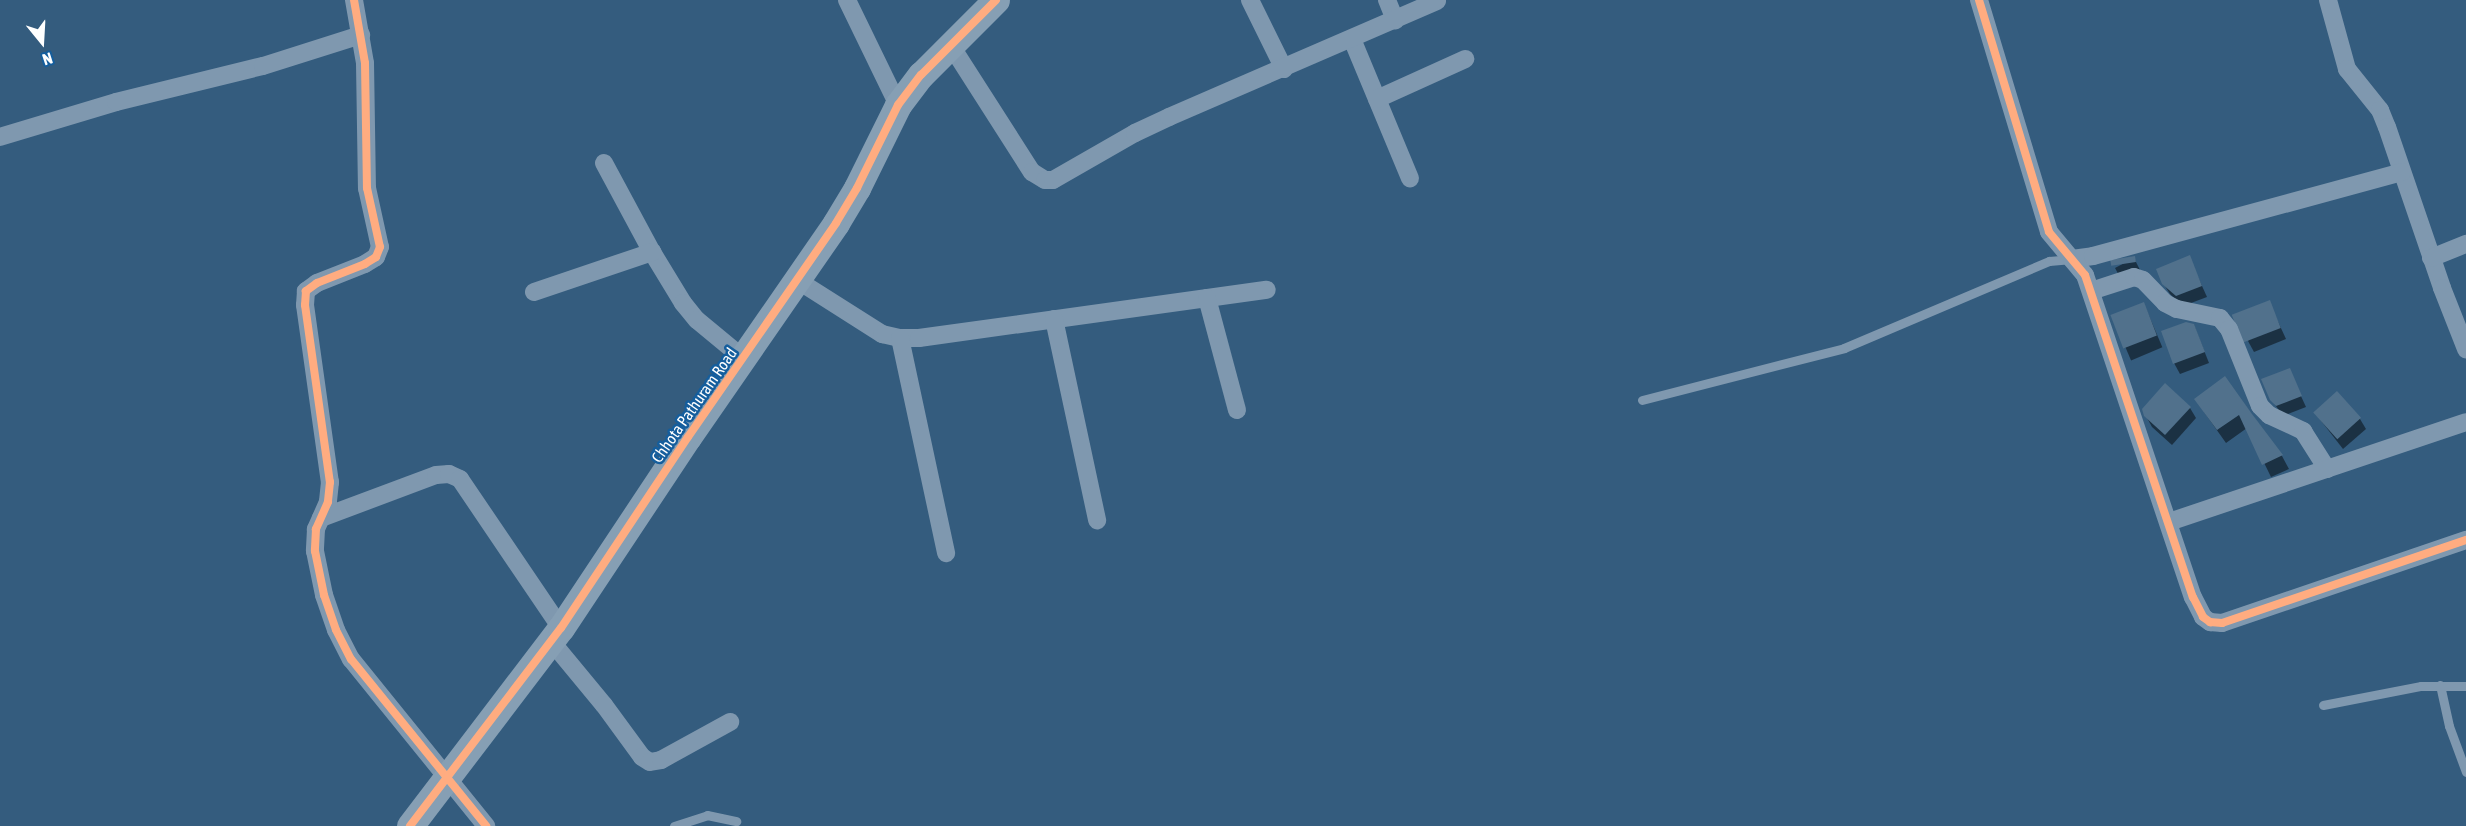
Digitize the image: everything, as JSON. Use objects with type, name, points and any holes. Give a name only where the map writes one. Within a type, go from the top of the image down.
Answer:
[{"type":"street","points":[[354,0],[362,35],[367,188],[380,247],[376,257],[365,264],[317,283],[306,291],[305,305],[330,482],[328,502],[313,541],[324,595],[336,630],[351,659],[486,826]]},
{"type":"street","points":[[847,0],[898,105]]},
{"type":"street","name":"Chhota Pathuram Road","points":[[410,826],[556,634],[797,280],[857,188],[898,105],[950,44],[996,0]]},
{"type":"street","points":[[1250,0],[1284,69]]},
{"type":"street","points":[[1387,0],[1395,20]]},
{"type":"street","points":[[1979,0],[2049,232],[2059,247],[2085,275],[2193,597],[2203,617],[2210,622],[2222,623],[2466,540]]},
{"type":"street","points":[[2328,0],[2347,69],[2379,110],[2466,349]]},
{"type":"street","points":[[950,44],[1032,172],[1045,180],[1061,178],[1135,133],[1437,1]]},
{"type":"street","points":[[0,137],[116,102],[263,66],[362,35]]},
{"type":"street","points":[[1353,39],[1410,178]]},
{"type":"street","points":[[1377,99],[1465,58]]},
{"type":"street","points":[[604,163],[652,252],[697,320],[743,358]]},
{"type":"street","points":[[2072,259],[2094,256],[2402,172]]},
{"type":"street","points":[[2431,258],[2466,244]]},
{"type":"street","points":[[534,292],[652,252]]},
{"type":"street","points":[[2091,291],[2134,277],[2143,280],[2171,306],[2220,318],[2229,329],[2260,406],[2269,415],[2302,431],[2327,469]]},
{"type":"street","points":[[797,280],[882,334],[900,338],[919,338],[1267,290]]},
{"type":"street","points":[[1207,298],[1237,410]]},
{"type":"street","points":[[1054,319],[1096,520]]},
{"type":"street","points":[[900,338],[946,553]]},
{"type":"street","points":[[2169,522],[2466,422]]},
{"type":"street","points":[[321,518],[436,476],[449,474],[460,479],[556,634],[642,757],[650,762],[661,760],[730,722]]},
{"type":"lane","points":[[1642,400],[1844,348],[2049,261],[2072,259]]},
{"type":"lane","points":[[2440,686],[2449,726],[2466,772]]},
{"type":"lane","points":[[2323,705],[2400,690],[2466,686]]},
{"type":"lane","points":[[675,826],[707,815],[736,821]]},
{"type":"building","points":[[2190,255],[2202,286],[2176,296],[2162,284],[2156,269]]},
{"type":"building","points":[[2135,256],[2136,262],[2111,266],[2110,260]]},
{"type":"building","points":[[2270,300],[2281,328],[2242,343],[2232,315]]},
{"type":"building","points":[[2144,302],[2157,336],[2123,349],[2110,315]]},
{"type":"building","points":[[2186,322],[2194,324],[2205,352],[2173,364],[2161,331]]},
{"type":"building","points":[[2290,368],[2302,396],[2276,406],[2270,400],[2261,379]]},
{"type":"building","points":[[2225,376],[2283,455],[2262,465],[2239,415],[2217,430],[2194,399]]},
{"type":"building","points":[[2165,383],[2191,407],[2165,435],[2144,416],[2142,409]]},
{"type":"building","points":[[2337,391],[2361,418],[2337,439],[2313,412]]},
{"type":"cycle path","points":[[354,0],[365,63],[367,188],[380,247],[376,257],[365,264],[317,283],[306,291],[305,305],[330,482],[328,502],[316,529],[315,551],[324,595],[336,630],[351,659],[486,826]]},
{"type":"cycle path","points":[[410,826],[561,628],[688,437],[836,223],[857,188],[898,105],[921,75],[996,0]]},
{"type":"cycle path","points":[[1979,0],[2049,232],[2085,275],[2193,597],[2203,617],[2210,622],[2222,623],[2466,540]]}]
